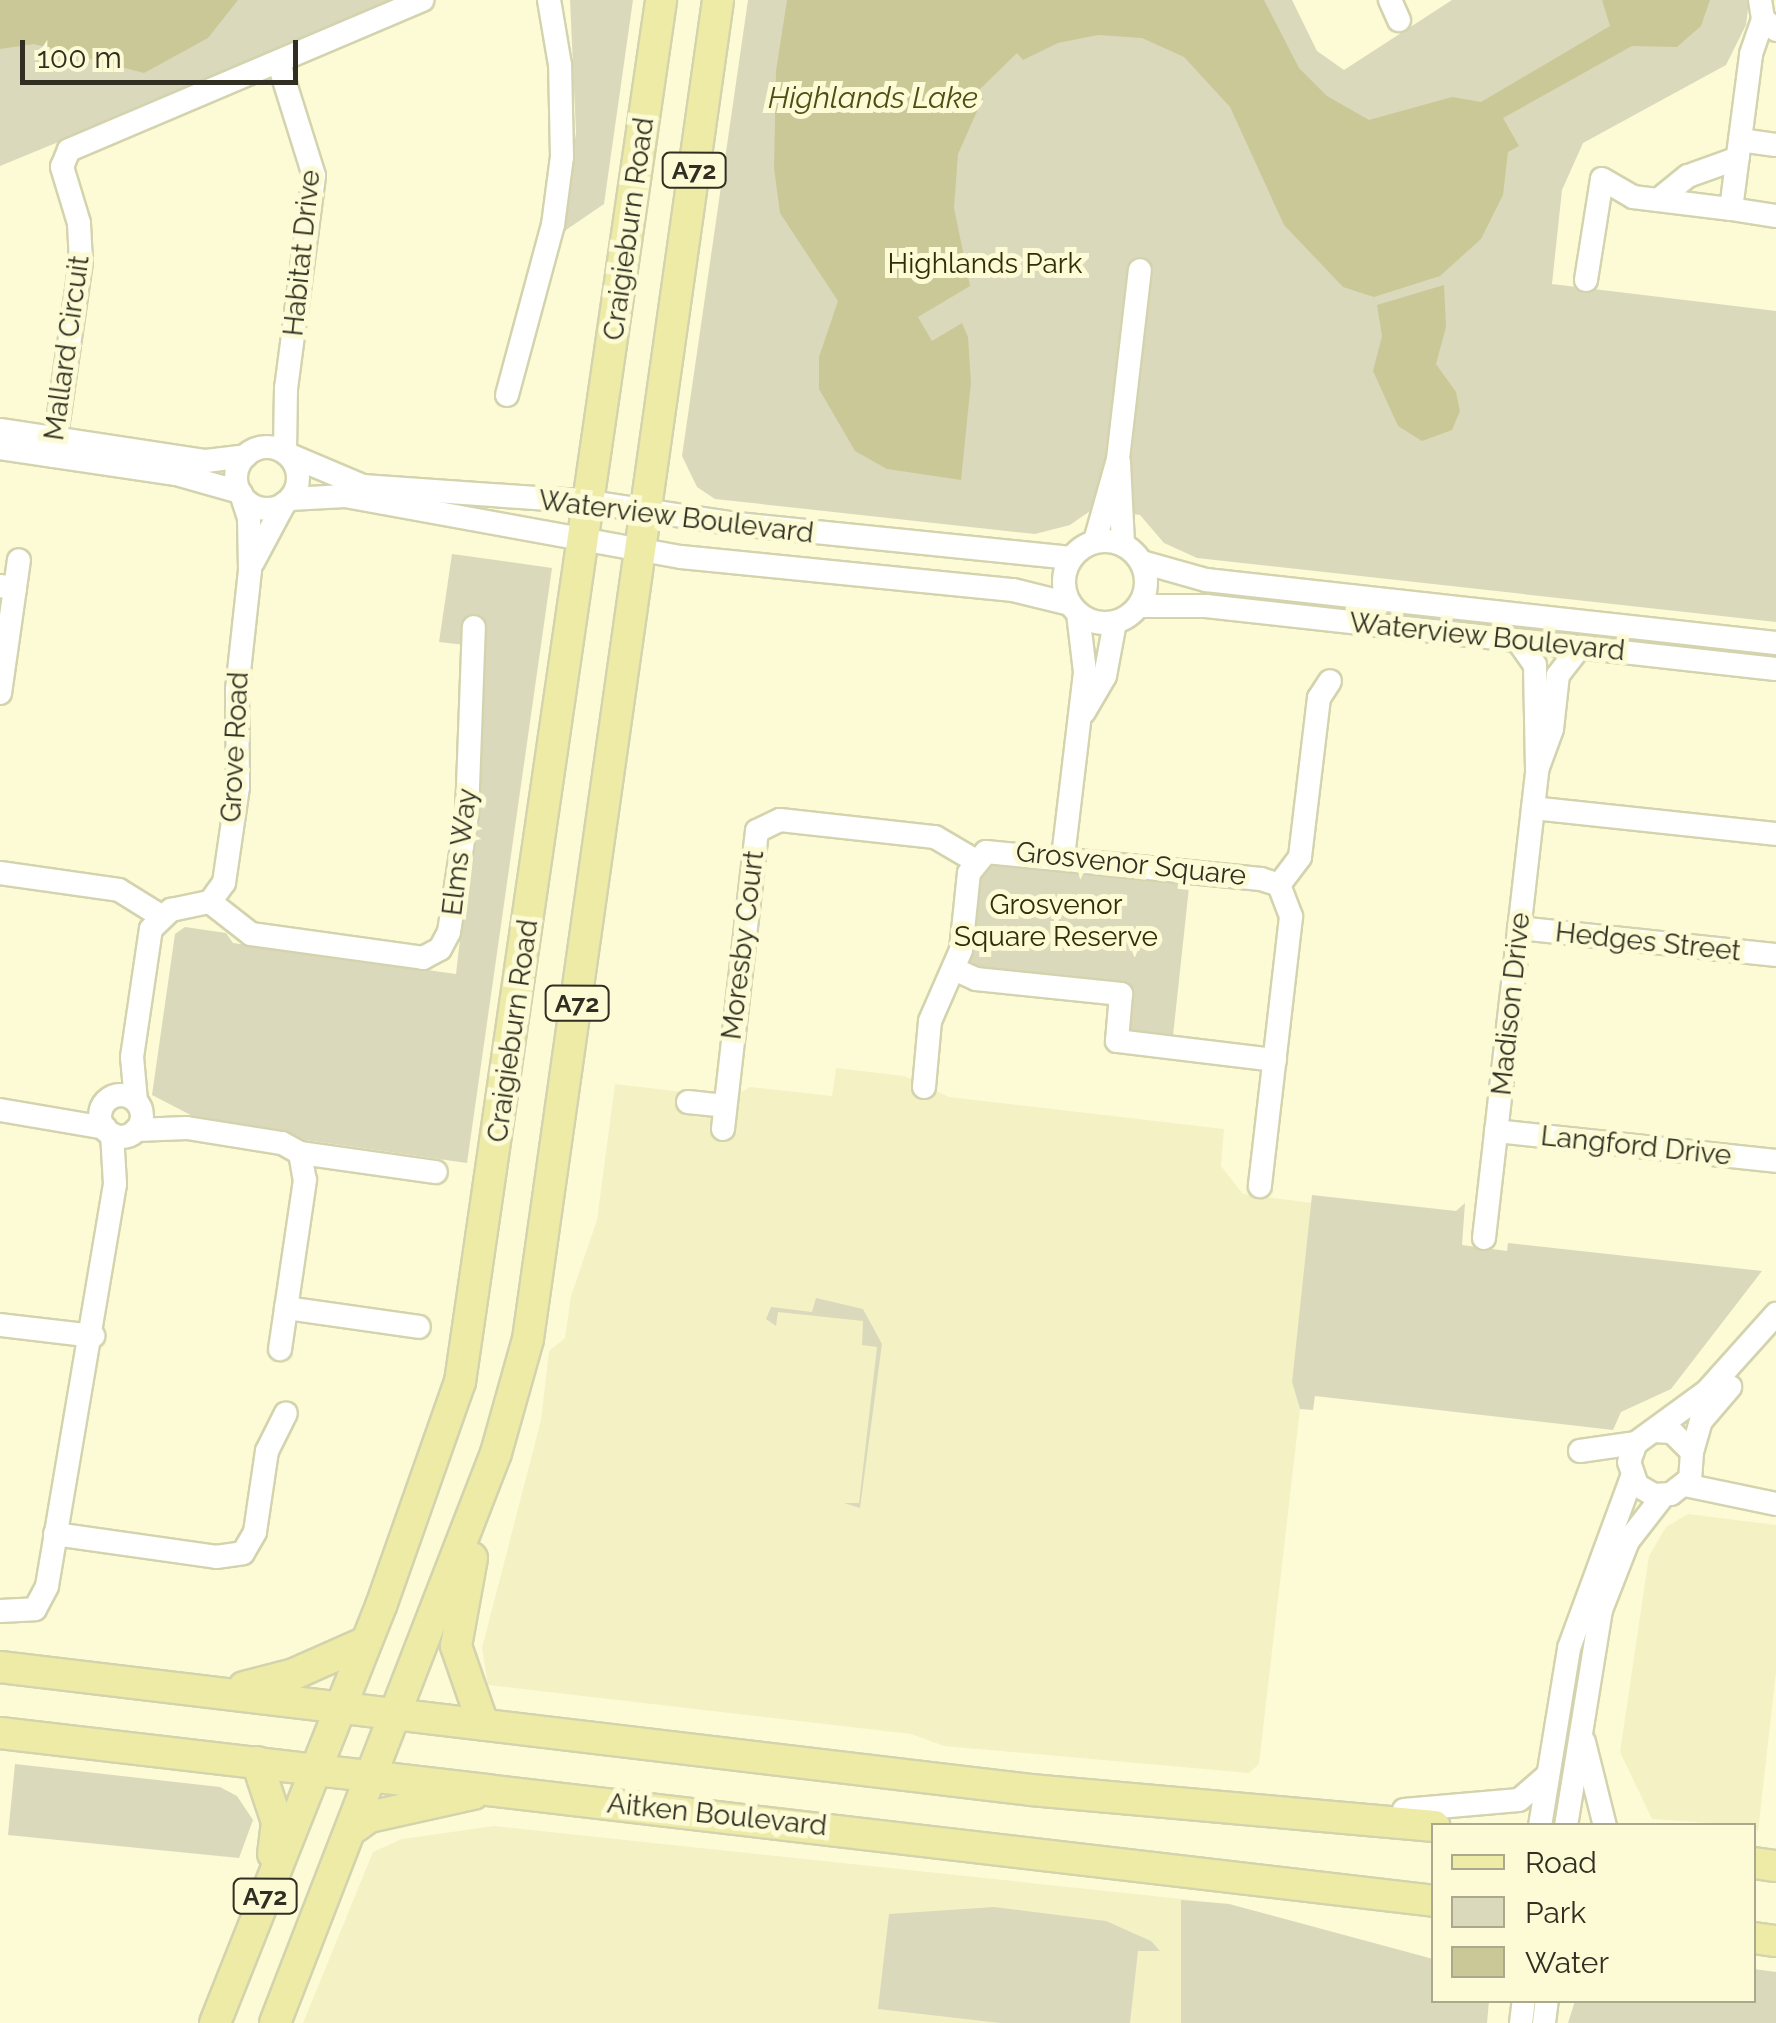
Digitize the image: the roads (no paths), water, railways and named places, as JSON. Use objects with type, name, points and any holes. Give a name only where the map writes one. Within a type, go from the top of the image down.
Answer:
[{"type":"main road","name":"Craigieburn Road","points":[[215,2023],[444,1434],[468,1339],[662,0]]},
{"type":"main road","name":"Craigieburn Road","points":[[275,2023],[355,1827],[393,1712],[496,1454],[528,1339],[718,0]]},
{"type":"main road","points":[[483,1724],[456,1646],[496,1454]]},
{"type":"main road","points":[[222,1692],[294,1674],[366,1642]]},
{"type":"main road","points":[[0,1668],[1031,1790],[1431,1826]]},
{"type":"main road","name":"Aitken Boulevard","points":[[0,1733],[1431,1901]]},
{"type":"main road","points":[[257,1762],[276,1822],[270,1882]]},
{"type":"main road","points":[[355,1827],[370,1817],[490,1789]]},
{"type":"street","name":"Mallard Circuit","points":[[54,448],[81,262],[64,156],[80,142],[279,64],[422,0]]},
{"type":"street","points":[[507,395],[553,224],[562,157],[560,65],[549,0]]},
{"type":"street","points":[[1731,209],[1751,54],[1766,16]]},
{"type":"street","name":"Habitat Drive","points":[[279,64],[314,176],[286,388],[286,453]]},
{"type":"street","points":[[1658,200],[1688,176],[1739,149],[1776,144]]},
{"type":"street","points":[[1586,280],[1602,179],[1624,194],[1776,216]]},
{"type":"street","points":[[1122,544],[1118,458],[1140,270]]},
{"type":"street","name":"Habitat Drive","points":[[248,454],[286,388]]},
{"type":"street","points":[[0,430],[54,448],[202,478],[240,493],[256,506],[287,501],[298,471],[286,453],[268,446],[248,454],[206,461],[54,448],[0,448]]},
{"type":"street","name":"Waterview Boulevard","points":[[286,453],[363,486],[589,502],[1030,558],[1071,558]]},
{"type":"street","points":[[240,493],[237,473],[248,454]]},
{"type":"street","points":[[1063,857],[1087,643],[1064,580],[1071,558],[1094,541],[1118,458]]},
{"type":"street","name":"Grove Road","points":[[210,902],[224,883],[238,787],[237,690],[250,570],[249,518],[240,493]]},
{"type":"street","name":"Waterview Boulevard","points":[[287,501],[345,496],[641,550],[1013,590],[1074,608]]},
{"type":"street","name":"Grove Road","points":[[250,570],[287,501]]},
{"type":"street","points":[[1079,722],[1104,676],[1115,622],[1139,606],[1146,585],[1142,562],[1122,544],[1094,541]]},
{"type":"street","points":[[0,693],[8,588],[19,560]]},
{"type":"street","name":"Waterview Boulevard","points":[[1142,562],[1206,580],[1776,643]]},
{"type":"street","name":"Waterview Boulevard","points":[[1139,606],[1206,606],[1776,669]]},
{"type":"street","points":[[1074,608],[1115,622]]},
{"type":"street","name":"Elms Way","points":[[210,902],[251,934],[424,958],[440,949],[452,922],[467,814],[474,627]]},
{"type":"street","name":"Madison Drive","points":[[1484,1238],[1537,770],[1534,665],[1518,640]]},
{"type":"street","name":"Madison Drive","points":[[1537,770],[1552,729],[1558,675],[1579,648]]},
{"type":"street","points":[[1278,885],[1300,856],[1320,698],[1330,680]]},
{"type":"street","points":[[1533,808],[1776,834]]},
{"type":"street","name":"Moresby Court","points":[[688,1102],[724,1118],[757,832],[780,820],[935,837],[974,860]]},
{"type":"street","name":"Grosvenor Square","points":[[924,1087],[930,1022],[956,970],[974,860],[1004,850],[1278,885],[1291,917],[1260,1186]]},
{"type":"street","points":[[0,874],[120,890],[161,916]]},
{"type":"street","points":[[0,1612],[35,1610],[44,1597],[92,1336],[150,937],[161,916],[210,902]]},
{"type":"street","name":"Hedges Street","points":[[1519,928],[1776,955]]},
{"type":"street","points":[[956,970],[976,979],[1121,994],[1117,1041],[1274,1060]]},
{"type":"street","points":[[0,1110],[60,1119],[123,1117],[282,1143],[300,1153],[436,1172]]},
{"type":"street","name":"Langford Drive","points":[[1496,1130],[1776,1162]]},
{"type":"street","points":[[280,1348],[304,1180],[300,1153]]},
{"type":"street","points":[[286,1308],[418,1326]]},
{"type":"street","points":[[1540,1823],[1583,1597],[1644,1437],[1706,1392],[1776,1316]]},
{"type":"street","points":[[1566,1823],[1606,1592],[1628,1541],[1691,1467],[1701,1421],[1753,1358],[1776,1316]]},
{"type":"street","points":[[0,1325],[92,1336]]},
{"type":"street","points":[[55,1534],[216,1557],[243,1553],[256,1532],[267,1451],[286,1413]]},
{"type":"street","points":[[1663,1496],[1645,1492],[1631,1475],[1580,1451],[1672,1432],[1691,1467],[1776,1504]]},
{"type":"street","points":[[1581,1724],[1604,1823]]},
{"type":"street","points":[[1336,1815],[1473,1808],[1519,1800],[1547,1776]]},
{"type":"water","points":[[0,0],[238,0],[208,38],[144,73],[34,44],[0,49]]},
{"type":"water","name":"Highlands Lake","points":[[787,0],[1264,0],[1299,68],[1327,96],[1369,120],[1452,97],[1481,102],[1610,26],[1602,0],[1710,0],[1701,26],[1677,47],[1632,46],[1503,118],[1519,146],[1508,152],[1503,195],[1481,239],[1440,276],[1374,297],[1343,287],[1284,225],[1230,107],[1184,57],[1142,38],[1098,35],[1058,43],[1023,60],[1017,53],[976,93],[983,98],[958,154],[954,208],[970,286],[918,317],[932,341],[962,323],[968,337],[971,382],[961,480],[887,469],[855,451],[819,389],[819,357],[838,301],[780,213],[774,168],[776,71]]},
{"type":"water","points":[[1444,285],[1446,327],[1436,364],[1456,392],[1460,411],[1452,430],[1422,441],[1398,426],[1373,371],[1382,336],[1377,305]]},
{"type":"park label","name":"Highlands Park","points":[[985,264]]},
{"type":"park label","name":"Grosvenor Square Reserve","points":[[1056,921]]}]
